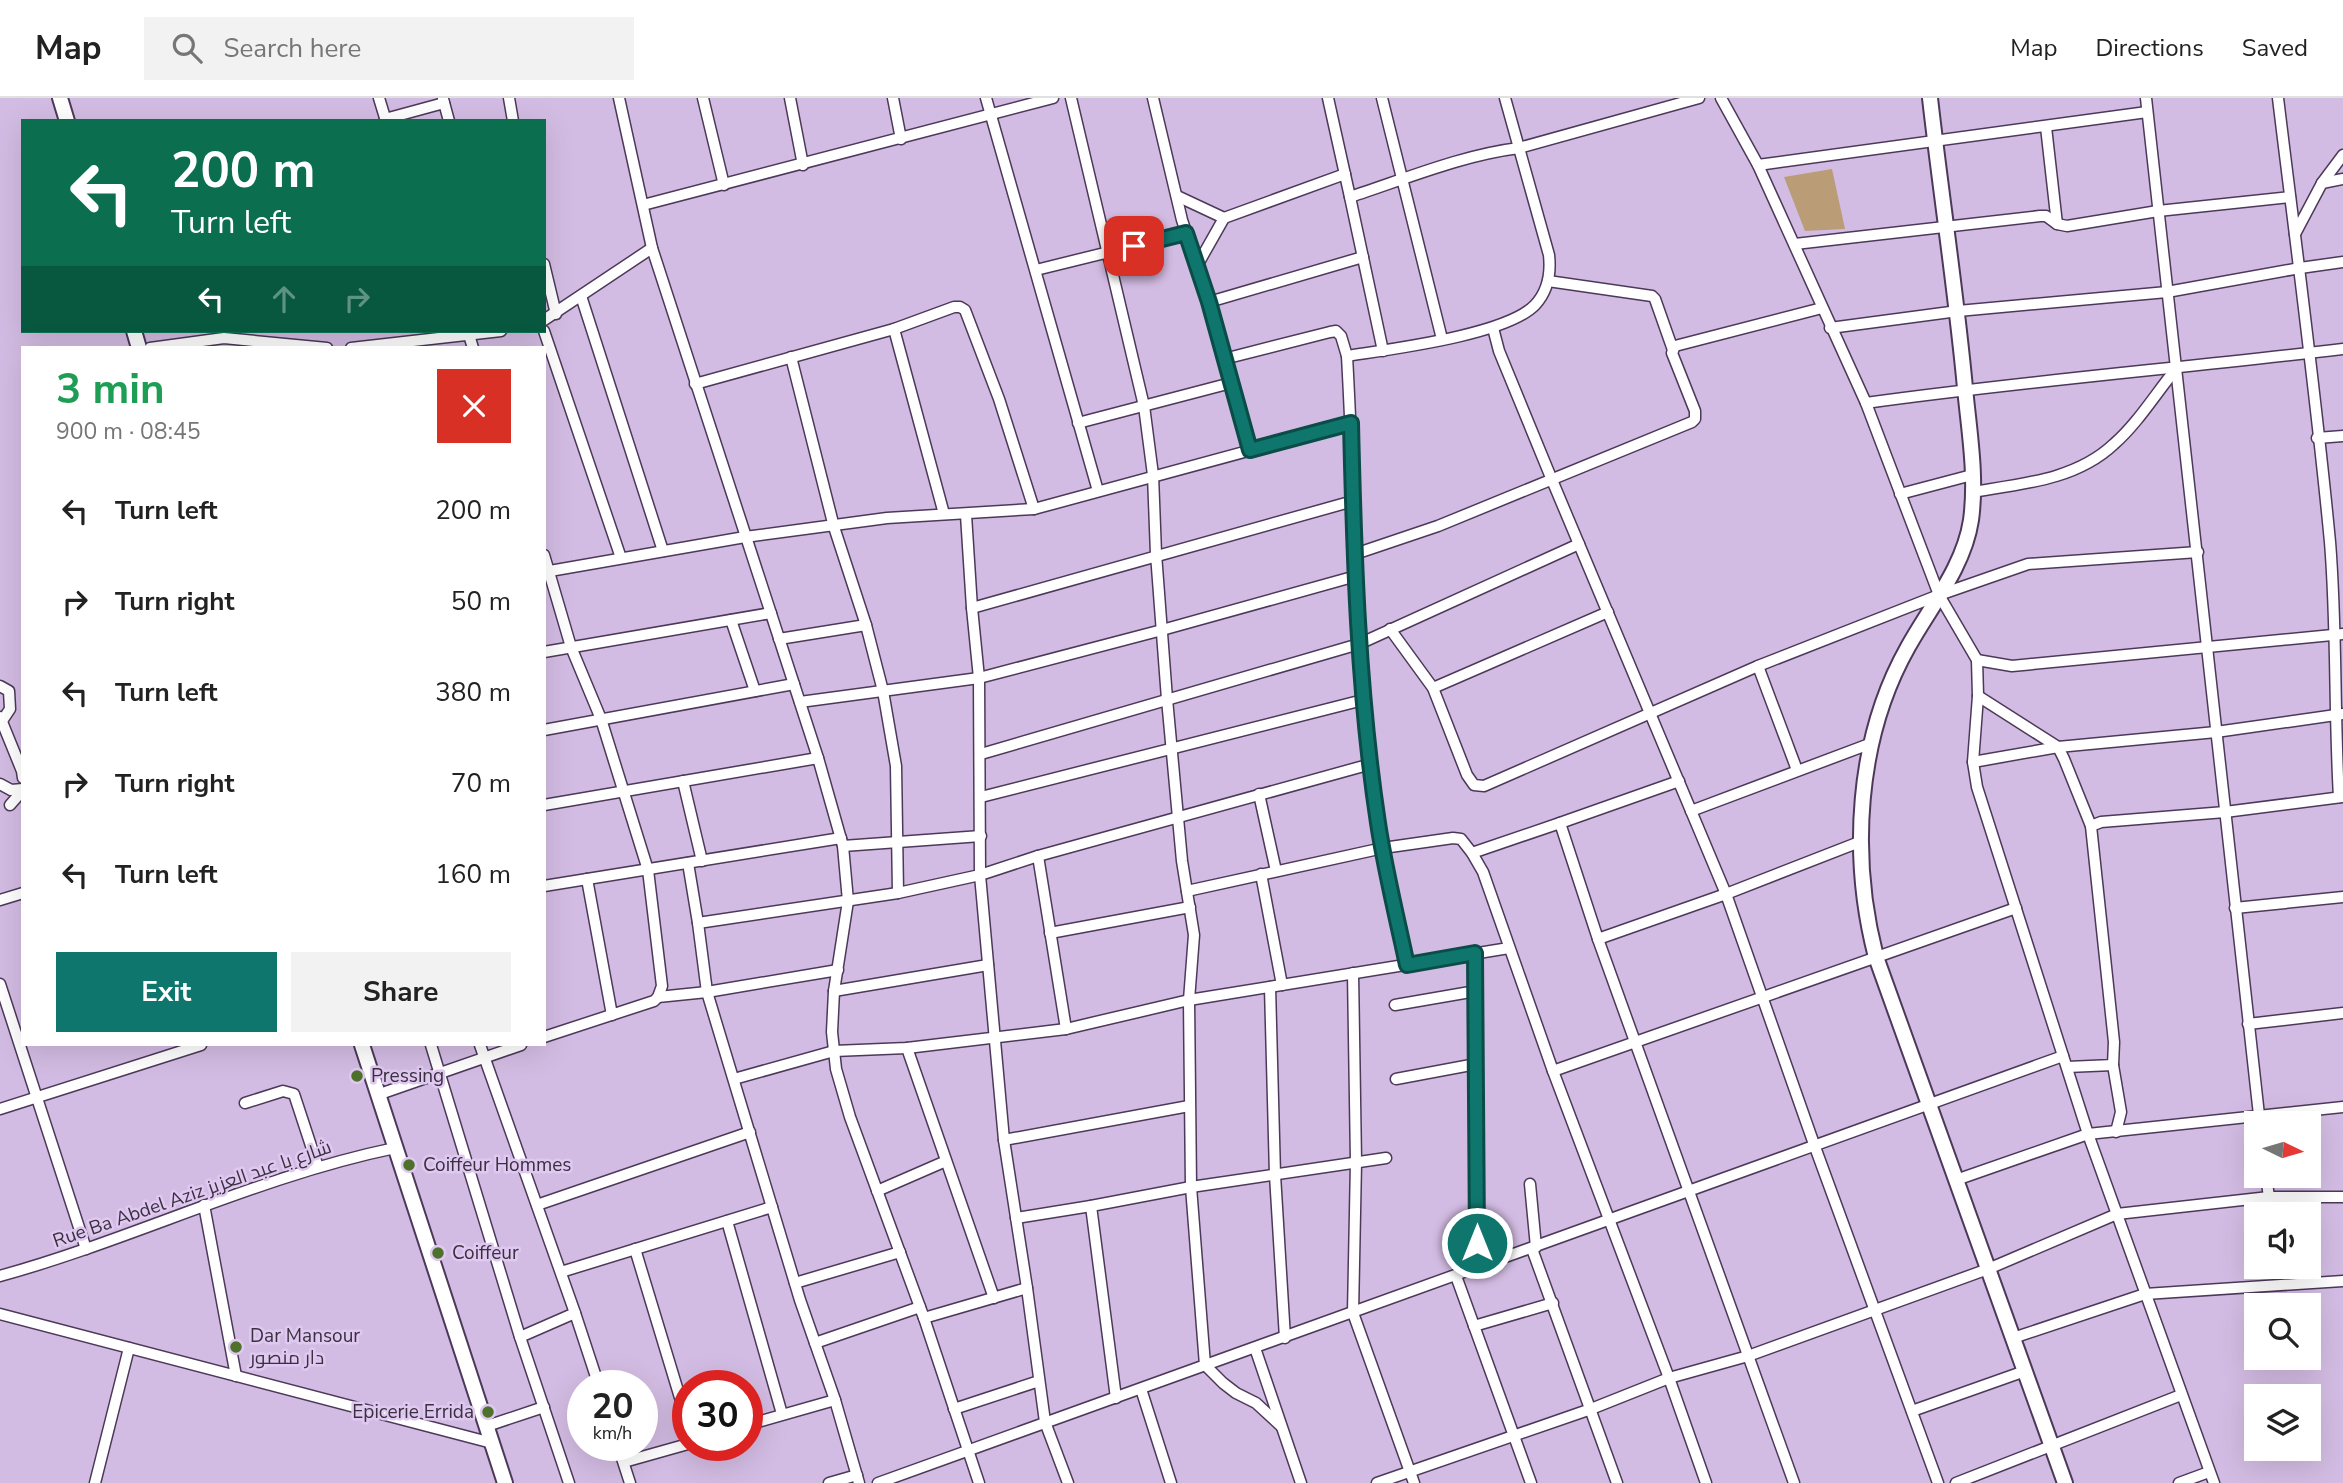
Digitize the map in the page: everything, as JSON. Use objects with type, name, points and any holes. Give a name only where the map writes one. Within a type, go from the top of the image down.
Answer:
[{"type":"street","points":[[60,98],[66,119]]},
{"type":"street","points":[[379,98],[386,119]]},
{"type":"street","points":[[509,98],[513,119]]},
{"type":"street","points":[[619,98],[652,248],[818,758],[842,842],[848,901],[834,991],[832,1032],[836,1069],[850,1117],[922,1312],[979,1483]]},
{"type":"street","points":[[703,98],[724,185]]},
{"type":"street","points":[[790,98],[803,165]]},
{"type":"street","points":[[893,98],[901,139]]},
{"type":"street","points":[[986,98],[1098,491]]},
{"type":"street","points":[[643,205],[1053,98]]},
{"type":"street","points":[[1071,98],[1144,406],[1153,475],[1156,554],[1171,748],[1194,935],[1189,1000],[1191,1187],[1205,1365],[1236,1393],[1256,1403],[1281,1426]]},
{"type":"street","points":[[1153,98],[1186,233],[1198,264],[1250,450]]},
{"type":"street","points":[[1328,98],[1383,351]]},
{"type":"street","points":[[1382,98],[1442,339]]},
{"type":"street","points":[[1348,356],[1493,328],[1519,318],[1543,295],[1548,281],[1549,255],[1506,98]]},
{"type":"street","points":[[1350,197],[1485,155],[1699,98]]},
{"type":"street","points":[[1721,98],[1758,165],[1866,403],[1939,595],[1977,660],[1978,696],[1973,762],[1977,787],[2088,1134],[2214,1483]]},
{"type":"street","points":[[1930,98],[1958,312],[1972,492],[1967,540],[1958,562],[1896,669],[1872,743],[1863,804],[1866,909],[1876,957],[2065,1483]]},
{"type":"street","points":[[2146,98],[2258,1111]]},
{"type":"street","points":[[2091,827],[2101,822],[2225,812],[2341,797],[2339,635],[2279,98]]},
{"type":"street","points":[[389,119],[443,100],[448,119]]},
{"type":"street","points":[[1758,165],[2147,112]]},
{"type":"street","points":[[2046,127],[2057,223]]},
{"type":"street","points":[[2295,234],[2322,183],[2343,155]]},
{"type":"street","points":[[1198,264],[1224,218],[1345,174]]},
{"type":"street","points":[[2322,183],[2343,179]]},
{"type":"street","points":[[1177,196],[1224,218]]},
{"type":"street","points":[[1795,244],[2040,216],[2046,216],[2057,223],[2075,225],[2158,211],[2290,197]]},
{"type":"street","points":[[1036,270],[1186,233]]},
{"type":"street","points":[[546,319],[652,248]]},
{"type":"street","points":[[1209,302],[1363,257]]},
{"type":"street","points":[[1830,328],[1958,312],[2167,292],[2343,262]]},
{"type":"street","points":[[546,272],[556,314]]},
{"type":"street","points":[[1355,554],[1438,526],[1695,419],[1695,411],[1652,296],[1548,281]]},
{"type":"street","points":[[581,296],[663,551]]},
{"type":"street","points":[[695,384],[894,329],[960,307],[965,310],[999,399],[1034,509]]},
{"type":"street","points":[[1673,349],[1675,346],[1822,308]]},
{"type":"street","points":[[1493,328],[1499,351],[1552,480],[1726,894],[1873,1309],[1938,1483]]},
{"type":"street","points":[[894,329],[944,513]]},
{"type":"street","points":[[1224,359],[1336,331],[1341,335],[1348,356],[1363,700],[1379,830],[1407,965]]},
{"type":"street","points":[[404,346],[485,333]]},
{"type":"street","points":[[545,333],[621,558]]},
{"type":"street","points":[[469,335],[473,346]]},
{"type":"street","points":[[195,345],[224,338],[258,345],[281,346]]},
{"type":"street","points":[[1866,403],[1965,389],[2176,369],[2343,349]]},
{"type":"street","points":[[790,357],[834,527],[866,625],[883,691],[896,765],[898,893]]},
{"type":"street","points":[[1972,492],[2043,481],[2095,458],[2114,445],[2176,369]]},
{"type":"street","points":[[1078,423],[1231,383]]},
{"type":"street","points":[[658,997],[662,986],[648,870],[601,719],[571,647],[547,572],[745,537],[887,518],[1034,509],[1351,423]]},
{"type":"street","points":[[2317,438],[2343,436]]},
{"type":"street","points":[[1900,494],[1972,475]]},
{"type":"street","points":[[972,608],[1156,554],[1353,501]]},
{"type":"street","points":[[966,515],[979,678],[980,875],[1004,1140],[1045,1422],[1068,1483]]},
{"type":"street","points":[[2330,543],[2343,541]]},
{"type":"street","points":[[981,754],[1359,644],[1579,544]]},
{"type":"street","points":[[1390,629],[1433,688],[1467,775],[1474,785],[1484,786],[1758,666],[1939,595],[2028,564],[2198,552]]},
{"type":"street","points":[[800,702],[979,678],[1356,576]]},
{"type":"street","points":[[1433,688],[1608,612]]},
{"type":"street","points":[[546,652],[771,613]]},
{"type":"street","points":[[731,620],[754,691]]},
{"type":"street","points":[[779,639],[866,625]]},
{"type":"street","points":[[1977,660],[2012,666],[2339,635]]},
{"type":"street","points":[[1758,666],[1797,770]]},
{"type":"street","points":[[546,730],[794,684]]},
{"type":"street","points":[[0,686],[9,691],[10,709],[1,719],[21,769]]},
{"type":"street","points":[[1978,696],[2058,747],[2091,827],[2114,1042],[2113,1065],[2121,1112],[2116,1132]]},
{"type":"street","points":[[981,797],[1363,700]]},
{"type":"street","points":[[1973,762],[2058,747],[2216,732],[2339,714]]},
{"type":"street","points":[[1691,811],[1872,743]]},
{"type":"street","points":[[546,805],[818,758]]},
{"type":"street","points":[[698,923],[898,893],[980,875],[1038,856],[1371,764]]},
{"type":"street","points":[[684,781],[702,861]]},
{"type":"street","points":[[1472,852],[1679,781]]},
{"type":"street","points":[[0,784],[11,790],[21,790]]},
{"type":"street","points":[[0,793],[21,790]]},
{"type":"street","points":[[10,805],[21,791]]},
{"type":"street","points":[[1259,794],[1276,871]]},
{"type":"street","points":[[1560,823],[1598,939],[1794,1483]]},
{"type":"street","points":[[546,886],[842,842],[896,842],[981,836]]},
{"type":"street","points":[[1187,891],[1383,848],[1461,839],[1483,872],[1553,1071],[1706,1483]]},
{"type":"street","points":[[1598,939],[1862,842]]},
{"type":"street","points":[[1038,856],[1066,1029]]},
{"type":"street","points":[[688,863],[707,992],[795,1283],[835,1400],[858,1479],[829,1483]]},
{"type":"street","points":[[1261,874],[1282,985]]},
{"type":"street","points":[[587,879],[612,1015]]},
{"type":"street","points":[[0,900],[21,894]]},
{"type":"street","points":[[2235,908],[2343,897]]},
{"type":"street","points":[[1050,933],[1190,907]]},
{"type":"street","points":[[1553,1071],[2016,908]]},
{"type":"street","points":[[734,1079],[834,1051],[906,1048],[1066,1029],[1189,1000],[1509,948]]},
{"type":"street","points":[[1475,953],[1477,1268]]},
{"type":"street","points":[[834,991],[988,965]]},
{"type":"street","points":[[546,1036],[658,997],[707,992],[838,970]]},
{"type":"street","points":[[1353,973],[1356,1162],[1353,1313],[1414,1483]]},
{"type":"street","points":[[0,984],[86,1249]]},
{"type":"street","points":[[1270,987],[1275,1175],[1285,1338]]},
{"type":"street","points":[[1395,1005],[1476,991]]},
{"type":"street","points":[[2248,1024],[2343,1013]]},
{"type":"street","points":[[0,1109],[198,1046]]},
{"type":"street","points":[[362,1046],[505,1483]]},
{"type":"street","points":[[431,1046],[520,1336],[569,1483]]},
{"type":"street","points":[[480,1046],[594,1370]]},
{"type":"street","points":[[377,1095],[518,1046]]},
{"type":"street","points":[[906,1048],[993,1298]]},
{"type":"street","points":[[878,1483],[2063,1056]]},
{"type":"street","points":[[1396,1079],[1476,1064]]},
{"type":"street","points":[[2067,1067],[2113,1065]]},
{"type":"street","points":[[245,1103],[283,1091],[294,1094],[318,1167]]},
{"type":"street","points":[[1004,1140],[1189,1106]]},
{"type":"street","points":[[2317,1111],[2343,1107]]},
{"type":"street","points":[[1956,1180],[2088,1134],[2244,1121]]},
{"type":"street","points":[[537,1205],[750,1132]]},
{"type":"street","name":"Rue Ba Abdel Aziz شارع با عبد العزيز","points":[[0,1276],[86,1249],[204,1205],[318,1167],[395,1148]]},
{"type":"street","points":[[1016,1218],[1191,1187],[1386,1158]]},
{"type":"street","points":[[877,1191],[946,1161]]},
{"type":"street","points":[[1530,1184],[1534,1248],[1617,1483]]},
{"type":"street","points":[[2268,1188],[2269,1197]]},
{"type":"street","points":[[1377,1483],[1591,1409],[1669,1378],[1748,1356],[1988,1269],[2117,1214],[2269,1197],[2343,1197]]},
{"type":"street","points":[[204,1205],[236,1376]]},
{"type":"street","points":[[1091,1206],[1116,1398]]},
{"type":"street","points":[[561,1272],[772,1207]]},
{"type":"street","points":[[727,1221],[782,1414]]},
{"type":"street","points":[[635,1249],[672,1371]]},
{"type":"street","points":[[795,1283],[900,1252]]},
{"type":"street","points":[[1456,1276],[1531,1483]]},
{"type":"street","points":[[2013,1338],[2145,1294],[2343,1281]]},
{"type":"street","points":[[815,1343],[922,1312],[993,1298],[1027,1288]]},
{"type":"street","points":[[1474,1326],[1553,1303]]},
{"type":"street","points":[[520,1336],[575,1313]]},
{"type":"street","points":[[0,1314],[492,1443]]},
{"type":"street","points":[[96,1483],[129,1348]]},
{"type":"street","points":[[1255,1348],[1300,1483]]},
{"type":"street","points":[[1912,1411],[2025,1371]]},
{"type":"street","points":[[954,1409],[1039,1381]]},
{"type":"street","points":[[1141,1389],[1171,1483]]},
{"type":"street","points":[[1956,1483],[2181,1395]]},
{"type":"street","points":[[763,1420],[835,1400]]},
{"type":"street","points":[[487,1426],[544,1407]]},
{"type":"street","points":[[630,1483],[624,1462],[672,1448]]},
{"type":"street","points":[[2179,1483],[2209,1472]]},
{"type":"shaded area","points":[[1832,169],[1845,229],[1805,231],[1784,177]]},
{"type":"place","name":"Pressing","points":[[357,1076]]},
{"type":"place","name":"Coiffeur Hommes","points":[[409,1165]]},
{"type":"place","name":"Coiffeur","points":[[438,1253]]},
{"type":"place","name":"Dar Mansour دار منصور","points":[[236,1347]]},
{"type":"place","name":"Epicerie Errida","points":[[488,1412]]},
{"type":"route","points":[[1134,246],[1186,233],[1198,264],[1250,450],[1351,423],[1363,700],[1380,840],[1407,965],[1475,953],[1477,1243]]}]
